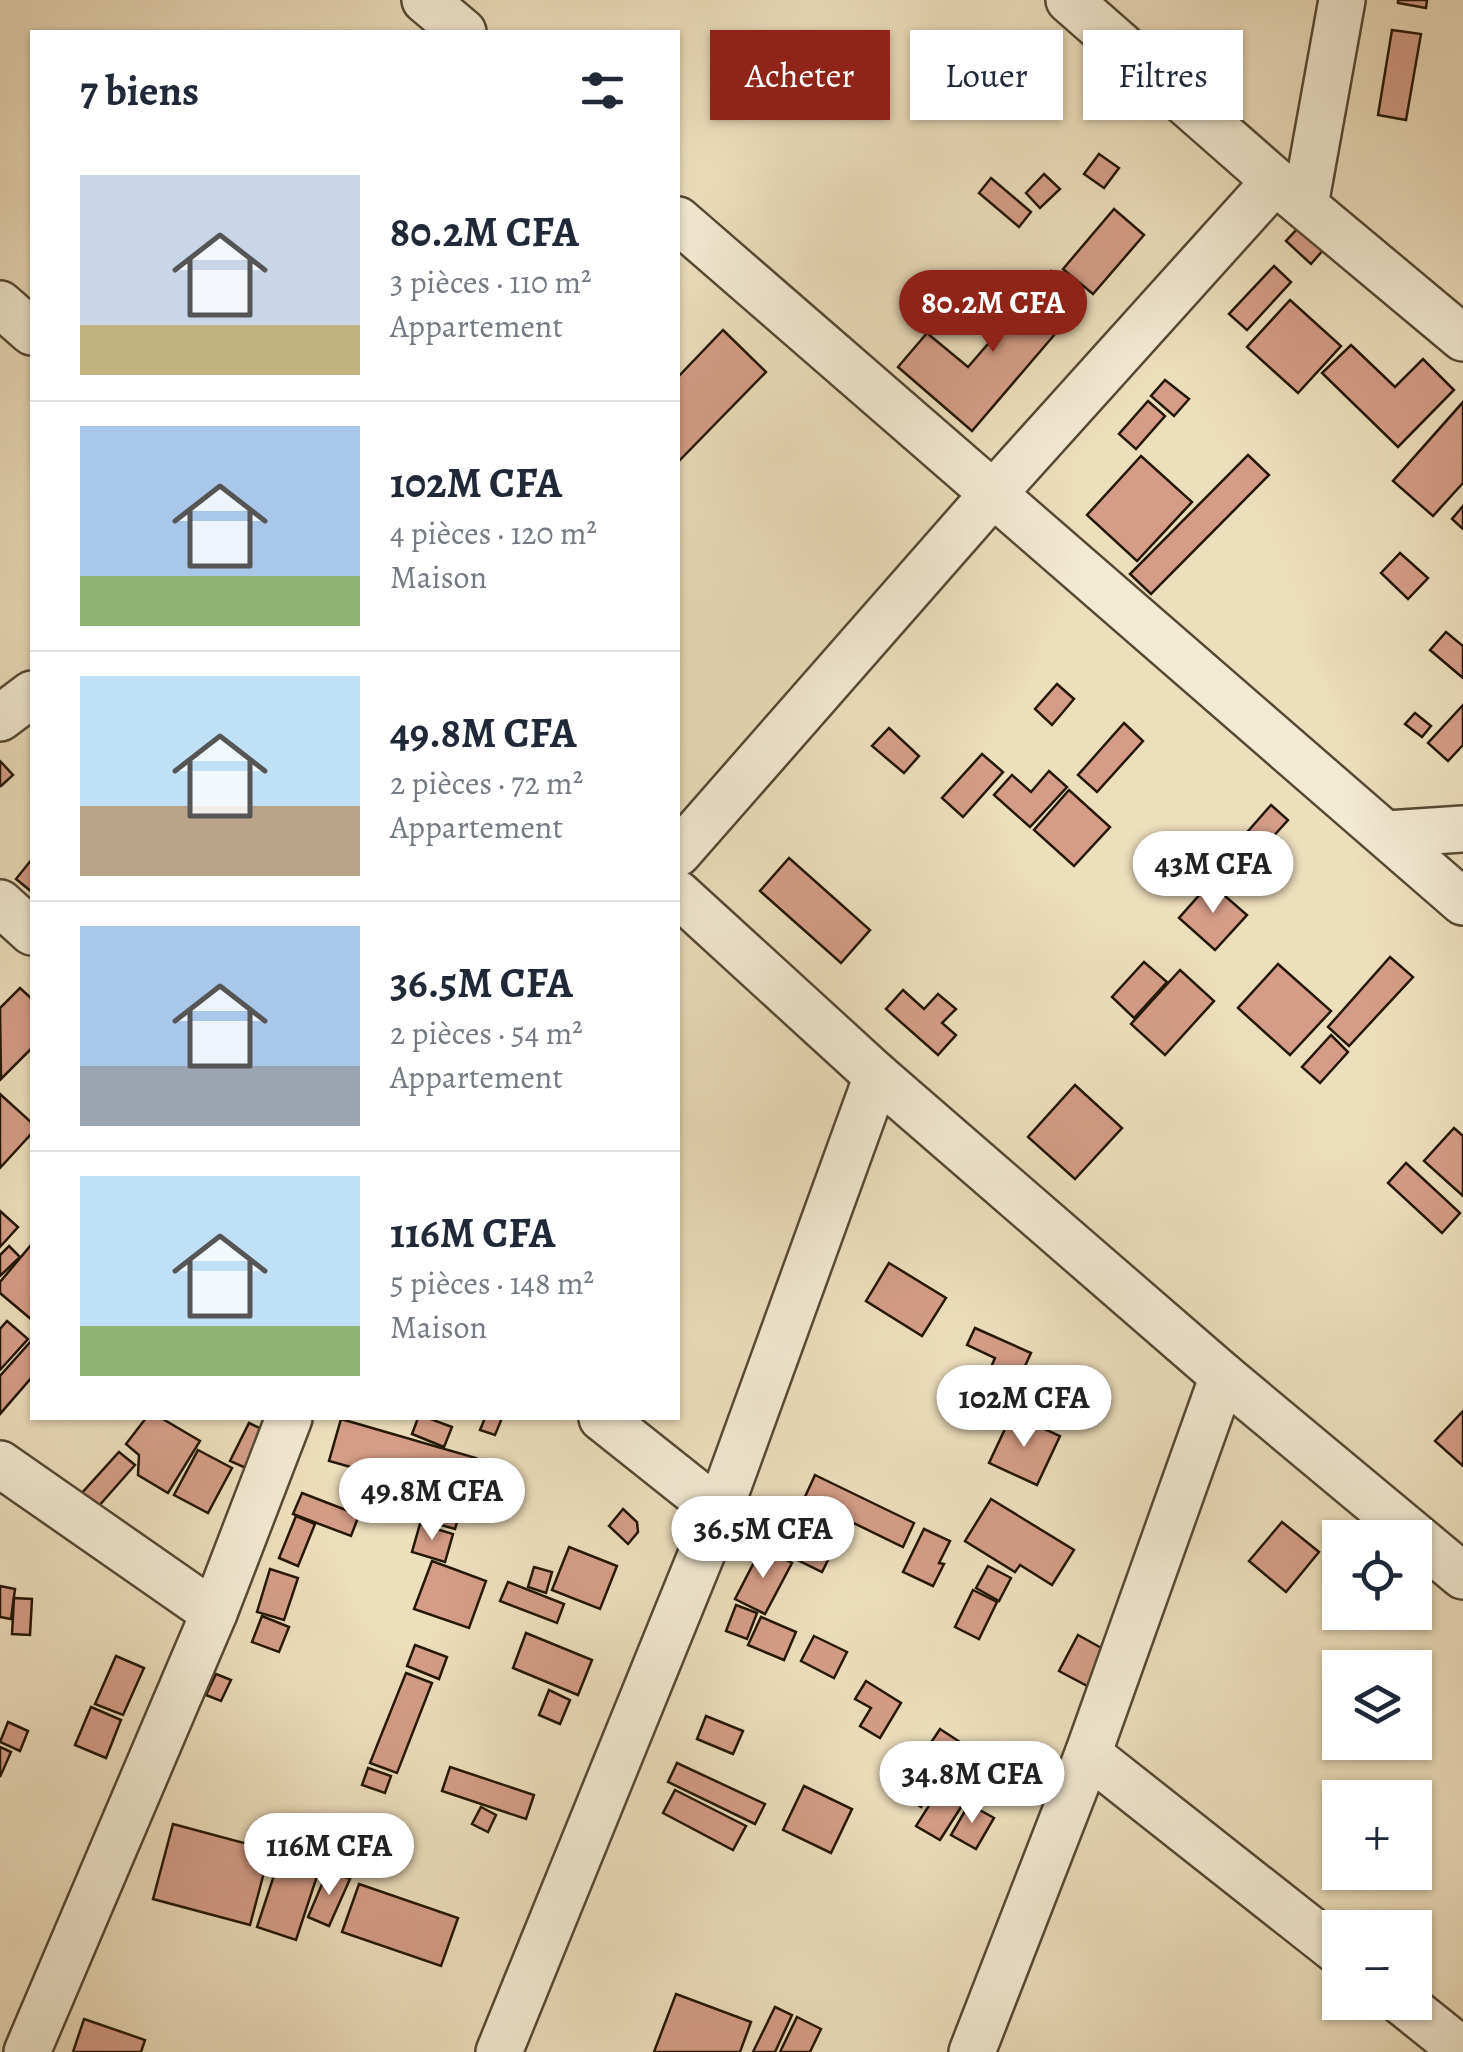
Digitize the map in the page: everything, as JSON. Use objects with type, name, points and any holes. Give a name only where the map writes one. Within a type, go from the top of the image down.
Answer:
[{"type":"street","points":[[426,0],[461,30]]},
{"type":"street","points":[[1069,0],[1463,338]]},
{"type":"street","points":[[680,850],[992,495],[1290,193],[1342,0]]},
{"type":"street","points":[[680,222],[1463,902]]},
{"type":"street","points":[[0,304],[30,330]]},
{"type":"street","points":[[0,718],[30,696]]},
{"type":"street","points":[[1387,834],[1463,829]]},
{"type":"street","points":[[680,896],[876,1076],[1222,1376],[1463,1576]]},
{"type":"street","points":[[0,903],[30,930]]},
{"type":"street","points":[[512,2048],[719,1511],[876,1076]]},
{"type":"street","points":[[972,2052],[1088,1754],[1222,1376]]},
{"type":"street","points":[[27,2052],[214,1613],[288,1420]]},
{"type":"street","points":[[605,1420],[719,1511]]},
{"type":"street","points":[[0,1464],[214,1613]]},
{"type":"street","points":[[1088,1754],[1322,1939]]},
{"type":"street","points":[[1425,2020],[1463,2050]]},
{"type":"building","points":[[1427,0],[1426,8],[1398,3]]},
{"type":"building","points":[[1392,30],[1421,34],[1406,120],[1378,115]]},
{"type":"building","points":[[1099,154],[1119,168],[1104,188],[1084,174]]},
{"type":"building","points":[[1044,174],[1060,189],[1040,208],[1026,193]]},
{"type":"building","points":[[991,178],[1031,212],[1019,227],[979,193]]},
{"type":"building","points":[[1114,209],[1144,235],[1093,294],[1063,269]]},
{"type":"building","points":[[1299,227],[1324,249],[1311,264],[1286,241]]},
{"type":"building","points":[[1274,266],[1291,282],[1247,330],[1229,314]]},
{"type":"building","points":[[1051,271],[1085,299],[972,431],[898,367],[927,333],[968,367]]},
{"type":"building","points":[[1290,300],[1341,346],[1298,393],[1247,347]]},
{"type":"building","points":[[723,330],[766,372],[680,460],[680,375]]},
{"type":"building","points":[[1351,345],[1395,387],[1423,359],[1454,390],[1398,447],[1322,373]]},
{"type":"building","points":[[1165,380],[1189,399],[1174,416],[1151,396]]},
{"type":"building","points":[[1148,401],[1165,416],[1136,449],[1119,434]]},
{"type":"building","points":[[1463,402],[1463,483],[1433,516],[1393,481]]},
{"type":"building","points":[[1248,455],[1269,475],[1151,594],[1130,574]]},
{"type":"building","points":[[1141,456],[1192,502],[1137,561],[1087,515]]},
{"type":"building","points":[[1463,506],[1463,529],[1452,519]]},
{"type":"building","points":[[1400,553],[1428,578],[1408,599],[1381,573]]},
{"type":"building","points":[[1446,632],[1463,646],[1463,678],[1430,650]]},
{"type":"building","points":[[1057,684],[1074,699],[1052,725],[1035,709]]},
{"type":"building","points":[[1463,705],[1463,745],[1448,761],[1428,743]]},
{"type":"building","points":[[1415,713],[1431,726],[1422,737],[1405,724]]},
{"type":"building","points":[[1124,723],[1143,741],[1097,792],[1078,775]]},
{"type":"building","points":[[889,728],[919,756],[904,773],[872,746]]},
{"type":"building","points":[[982,754],[1003,772],[963,817],[942,798]]},
{"type":"building","points":[[0,761],[13,775],[1,786],[0,785]]},
{"type":"building","points":[[1049,771],[1067,787],[1030,827],[994,795],[1012,775],[1031,792]]},
{"type":"building","points":[[1069,790],[1110,827],[1074,866],[1034,830]]},
{"type":"building","points":[[1271,805],[1288,820],[1252,860],[1236,845]]},
{"type":"building","points":[[789,858],[870,930],[841,963],[760,891]]},
{"type":"building","points":[[30,862],[30,890],[16,879]]},
{"type":"building","points":[[1210,883],[1247,915],[1215,950],[1179,918]]},
{"type":"building","points":[[1390,957],[1413,977],[1349,1046],[1328,1027]]},
{"type":"building","points":[[1144,962],[1167,982],[1134,1018],[1112,997]]},
{"type":"building","points":[[1278,964],[1331,1011],[1290,1055],[1238,1008]]},
{"type":"building","points":[[1180,970],[1214,1001],[1165,1055],[1131,1024]]},
{"type":"building","points":[[20,988],[30,997],[30,1050],[1,1079],[0,1008]]},
{"type":"building","points":[[903,990],[924,1009],[938,994],[956,1009],[942,1023],[956,1035],[938,1055],[886,1009]]},
{"type":"building","points":[[1331,1035],[1348,1052],[1320,1083],[1302,1067]]},
{"type":"building","points":[[1075,1085],[1122,1128],[1075,1179],[1028,1137]]},
{"type":"building","points":[[0,1094],[30,1121],[30,1135],[0,1168]]},
{"type":"building","points":[[1454,1128],[1463,1136],[1463,1196],[1424,1161]]},
{"type":"building","points":[[1406,1163],[1460,1213],[1442,1233],[1388,1183]]},
{"type":"building","points":[[0,1211],[18,1227],[0,1247]]},
{"type":"building","points":[[9,1246],[20,1257],[0,1276],[0,1255]]},
{"type":"building","points":[[30,1246],[30,1318],[0,1293],[0,1282]]},
{"type":"building","points":[[889,1263],[946,1298],[922,1336],[866,1301]]},
{"type":"building","points":[[7,1321],[28,1339],[0,1370],[0,1329]]},
{"type":"building","points":[[975,1328],[1031,1353],[1015,1388],[987,1376],[995,1358],[967,1345]]},
{"type":"building","points":[[30,1342],[30,1379],[0,1414],[0,1376]]},
{"type":"building","points":[[1463,1411],[1463,1466],[1435,1441]]},
{"type":"building","points":[[1012,1414],[1060,1436],[1037,1485],[989,1463]]},
{"type":"building","points":[[144,1420],[164,1420],[200,1441],[168,1493],[138,1475],[139,1455],[126,1444]]},
{"type":"building","points":[[341,1420],[476,1458],[455,1529],[371,1505],[377,1487],[369,1485],[372,1473],[329,1461]]},
{"type":"building","points":[[417,1420],[433,1420],[452,1427],[444,1447],[412,1434]]},
{"type":"building","points":[[484,1420],[501,1420],[495,1435],[480,1430]]},
{"type":"building","points":[[249,1423],[264,1430],[246,1468],[230,1461]]},
{"type":"building","points":[[198,1450],[232,1468],[208,1513],[174,1495]]},
{"type":"building","points":[[119,1452],[135,1465],[97,1508],[81,1494]]},
{"type":"building","points":[[815,1475],[914,1523],[903,1547],[804,1499]]},
{"type":"building","points":[[302,1493],[359,1515],[351,1536],[293,1514]]},
{"type":"building","points":[[991,1499],[1074,1550],[1052,1585],[1020,1565],[1015,1572],[965,1541]]},
{"type":"building","points":[[792,1505],[843,1530],[822,1572],[771,1547]]},
{"type":"building","points":[[623,1509],[637,1522],[638,1532],[628,1544],[609,1526]]},
{"type":"building","points":[[296,1516],[315,1524],[298,1566],[279,1558]]},
{"type":"building","points":[[1282,1522],[1319,1552],[1286,1592],[1249,1561]]},
{"type":"building","points":[[420,1524],[453,1534],[445,1562],[412,1552]]},
{"type":"building","points":[[924,1529],[950,1541],[933,1586],[903,1572]]},
{"type":"building","points":[[569,1547],[617,1566],[600,1609],[552,1590]]},
{"type":"building","points":[[762,1547],[792,1563],[765,1614],[735,1599]]},
{"type":"building","points":[[432,1561],[486,1581],[469,1628],[414,1609]]},
{"type":"building","points":[[988,1566],[1011,1578],[999,1601],[976,1588]]},
{"type":"building","points":[[534,1567],[552,1572],[546,1593],[528,1587]]},
{"type":"building","points":[[270,1569],[298,1578],[284,1620],[257,1612]]},
{"type":"building","points":[[508,1582],[564,1604],[557,1623],[500,1601]]},
{"type":"building","points":[[0,1586],[15,1589],[11,1619],[0,1617]]},
{"type":"building","points":[[973,1590],[997,1602],[979,1639],[955,1627]]},
{"type":"building","points":[[14,1598],[32,1599],[30,1635],[12,1634]]},
{"type":"building","points":[[736,1605],[757,1613],[747,1639],[726,1631]]},
{"type":"building","points":[[262,1616],[289,1627],[279,1652],[252,1642]]},
{"type":"building","points":[[761,1617],[796,1632],[784,1660],[748,1645]]},
{"type":"building","points":[[526,1633],[592,1660],[578,1695],[513,1668]]},
{"type":"building","points":[[1078,1635],[1114,1655],[1095,1690],[1059,1671]]},
{"type":"building","points":[[814,1636],[847,1652],[834,1678],[801,1661]]},
{"type":"building","points":[[415,1645],[447,1657],[439,1679],[407,1666]]},
{"type":"building","points":[[116,1656],[144,1668],[123,1715],[95,1704]]},
{"type":"building","points":[[406,1673],[432,1683],[397,1773],[370,1763]]},
{"type":"building","points":[[216,1674],[231,1680],[221,1701],[206,1695]]},
{"type":"building","points":[[866,1681],[901,1703],[880,1738],[860,1726],[871,1708],[855,1699]]},
{"type":"building","points":[[549,1690],[570,1700],[560,1724],[539,1715]]},
{"type":"building","points":[[91,1707],[121,1720],[106,1758],[75,1745]]},
{"type":"building","points":[[706,1716],[743,1731],[733,1754],[697,1739]]},
{"type":"building","points":[[8,1722],[28,1731],[20,1751],[0,1742]]},
{"type":"building","points":[[940,1729],[963,1744],[921,1807],[898,1792]]},
{"type":"building","points":[[0,1747],[11,1752],[0,1777]]},
{"type":"building","points":[[677,1763],[765,1804],[755,1824],[668,1782]]},
{"type":"building","points":[[956,1763],[998,1789],[989,1804],[970,1793],[940,1840],[916,1826]]},
{"type":"building","points":[[450,1767],[534,1795],[526,1819],[442,1791]]},
{"type":"building","points":[[368,1768],[391,1776],[385,1793],[362,1785]]},
{"type":"building","points":[[804,1786],[852,1809],[831,1853],[783,1830]]},
{"type":"building","points":[[675,1790],[746,1826],[733,1850],[663,1813]]},
{"type":"building","points":[[969,1804],[994,1818],[976,1849],[951,1835]]},
{"type":"building","points":[[481,1807],[496,1815],[488,1832],[472,1824]]},
{"type":"building","points":[[173,1824],[270,1850],[250,1925],[153,1899]]},
{"type":"building","points":[[280,1857],[319,1870],[296,1940],[257,1927]]},
{"type":"building","points":[[328,1870],[350,1879],[329,1926],[308,1917]]},
{"type":"building","points":[[359,1884],[458,1918],[441,1966],[342,1932]]},
{"type":"building","points":[[676,1994],[751,2022],[740,2052],[654,2052]]},
{"type":"building","points":[[775,2007],[792,2015],[775,2052],[753,2052]]},
{"type":"building","points":[[797,2017],[821,2029],[810,2052],[780,2052]]},
{"type":"building","points":[[84,2019],[145,2040],[141,2052],[73,2052]]}]
